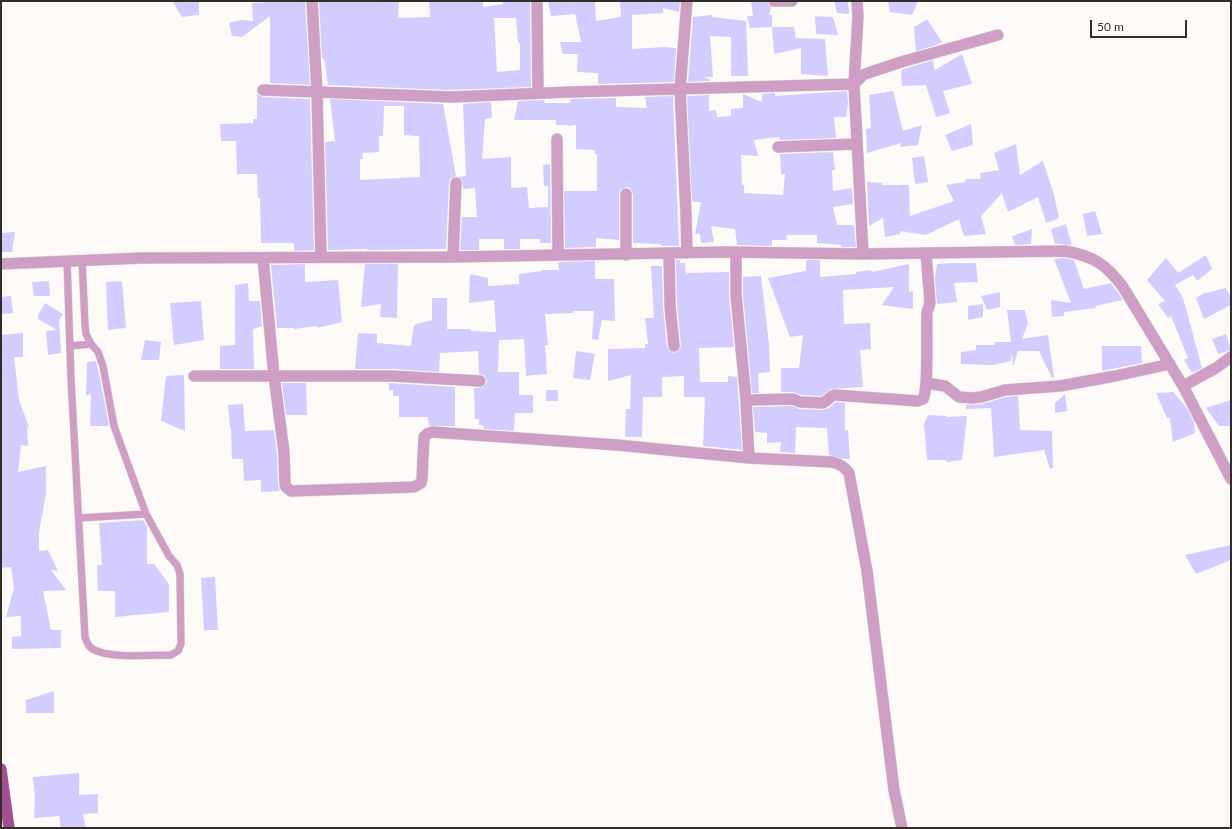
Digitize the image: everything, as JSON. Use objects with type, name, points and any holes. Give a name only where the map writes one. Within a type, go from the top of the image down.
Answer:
[{"type":"main road","points":[[1,769],[9,828]]},
{"type":"street","points":[[312,1],[317,92],[321,257]]},
{"type":"street","points":[[537,1],[538,93]]},
{"type":"street","points":[[687,1],[680,88],[687,253]]},
{"type":"street","points":[[774,1],[792,1]]},
{"type":"street","points":[[857,1],[858,16],[854,84],[863,254]]},
{"type":"street","points":[[262,90],[452,97],[680,88],[854,84],[863,75],[874,70],[998,35]]},
{"type":"street","points":[[557,139],[558,255]]},
{"type":"street","points":[[778,147],[856,144]]},
{"type":"street","points":[[453,257],[456,183]]},
{"type":"street","points":[[626,194],[626,255]]},
{"type":"street","points":[[1,264],[141,258],[453,257],[736,252],[863,254],[1065,251],[1092,258],[1105,266],[1115,276],[1183,386],[1231,479]]},
{"type":"street","points":[[736,252],[736,295],[746,400],[749,458]]},
{"type":"street","points":[[746,400],[793,399],[800,402],[824,403],[834,395],[918,400],[923,399],[925,395],[926,383],[926,312],[930,304],[926,253]]},
{"type":"street","points":[[669,254],[670,306],[674,346]]},
{"type":"street","points":[[263,258],[274,376],[284,452],[285,484],[290,491],[406,487],[418,485],[422,479],[424,437],[432,432],[618,445],[749,458],[832,462],[842,466],[849,473],[867,572],[894,790],[902,828]]},
{"type":"street","points":[[1183,386],[1216,368],[1231,356]]},
{"type":"street","points":[[926,383],[945,386],[959,397],[972,398],[1005,390],[1060,386],[1170,364]]},
{"type":"street","points":[[194,376],[392,376],[480,381]]},
{"type":"lane","points":[[67,260],[85,638],[89,646],[95,650],[114,655],[171,654],[178,651],[180,644],[180,574],[177,565],[169,556],[146,514],[114,426],[104,366],[98,352],[91,344],[86,334],[82,260]]},
{"type":"lane","points":[[70,346],[91,344]]},
{"type":"lane","points":[[79,518],[146,514]]},
{"type":"building","points":[[172,1],[199,1],[199,15],[182,17]]},
{"type":"building","points":[[305,1],[310,85],[270,83],[270,16],[242,37],[232,36],[229,23],[241,20],[253,21],[252,3]]},
{"type":"building","points":[[319,1],[399,1],[398,18],[430,17],[429,1],[483,1],[483,7],[503,4],[503,1],[530,1],[531,87],[448,90],[328,85],[324,59],[322,59]],"holes":[[[494,18],[516,18],[518,43],[520,43],[520,70],[497,72]]]},
{"type":"building","points":[[548,1],[595,1],[596,21],[621,17],[620,1],[680,1],[679,12],[663,8],[663,13],[632,15],[632,49],[664,47],[676,48],[674,82],[598,84],[598,73],[577,72],[578,54],[563,54],[560,42],[581,42],[575,14],[551,16]]},
{"type":"building","points":[[751,1],[767,1],[771,7],[769,15],[772,15],[772,27],[750,28],[747,16],[753,16]]},
{"type":"building","points":[[834,1],[848,1],[849,14],[837,13]]},
{"type":"building","points":[[888,1],[918,1],[912,15],[890,12]]},
{"type":"building","points":[[712,15],[712,17],[746,21],[748,76],[731,76],[731,37],[710,36],[713,77],[704,77],[710,81],[688,82],[693,17]]},
{"type":"building","points":[[815,16],[833,17],[838,35],[816,34]]},
{"type":"building","points":[[927,19],[942,42],[916,51],[914,27]]},
{"type":"building","points":[[772,27],[794,27],[796,38],[825,39],[828,76],[801,74],[801,48],[774,54]]},
{"type":"building","points":[[962,54],[972,84],[943,91],[950,113],[936,117],[926,85],[902,86],[901,70],[933,60],[935,70]]},
{"type":"building","points":[[847,91],[848,104],[846,117],[834,117],[836,138],[780,140],[779,137],[754,140],[758,156],[741,155],[742,185],[744,185],[744,193],[783,195],[785,174],[781,174],[780,154],[833,152],[835,170],[832,170],[833,191],[852,188],[853,204],[833,207],[837,225],[854,225],[856,247],[841,247],[841,245],[817,243],[817,235],[786,235],[787,240],[772,240],[772,246],[737,245],[735,229],[711,226],[714,242],[701,243],[700,234],[695,234],[701,202],[692,202],[687,96],[709,95],[709,111],[716,110],[717,117],[731,116],[731,109],[743,108],[743,94],[762,102],[762,94],[775,93],[775,96]]},
{"type":"building","points":[[893,91],[903,131],[922,125],[918,145],[900,147],[901,143],[867,153],[866,129],[871,128],[869,95]]},
{"type":"building","points":[[257,94],[263,97],[310,99],[314,250],[294,251],[294,243],[261,243],[260,198],[258,198],[257,174],[237,174],[236,141],[221,141],[220,124],[253,123],[253,119],[257,119]]},
{"type":"building","points":[[673,96],[679,246],[633,243],[633,194],[630,188],[626,187],[620,190],[619,194],[619,240],[596,238],[596,247],[565,248],[564,191],[597,191],[597,154],[595,154],[595,150],[576,149],[576,125],[556,125],[556,120],[514,120],[518,101],[545,100],[544,103],[570,103],[571,99],[616,98],[616,107],[647,108],[645,97]]},
{"type":"building","points":[[330,99],[443,104],[456,176],[450,179],[449,183],[446,249],[328,250],[325,142],[335,141]],"holes":[[[384,106],[404,106],[404,135],[419,136],[420,177],[360,180],[360,159],[363,159],[362,153],[379,152],[379,136],[383,136]]]},
{"type":"building","points":[[491,102],[492,118],[485,119],[482,159],[511,157],[511,188],[527,187],[529,208],[548,207],[548,186],[544,186],[543,165],[550,164],[551,243],[540,243],[540,239],[520,239],[520,249],[504,249],[504,239],[479,239],[479,250],[460,250],[462,217],[477,217],[475,188],[463,189],[462,180],[458,177],[466,176],[463,104]]},
{"type":"building","points":[[971,124],[973,145],[952,151],[945,135]]},
{"type":"building","points":[[1016,144],[1020,175],[1043,161],[1054,195],[1059,218],[1046,223],[1038,197],[1008,212],[1002,193],[981,216],[986,234],[964,236],[959,219],[926,235],[900,231],[900,234],[885,237],[883,218],[869,226],[867,182],[882,183],[882,185],[909,185],[910,216],[954,201],[946,185],[966,182],[965,179],[981,179],[980,173],[999,170],[994,153]]},
{"type":"building","points":[[924,156],[928,182],[915,184],[912,158]]},
{"type":"building","points":[[1095,211],[1102,234],[1087,236],[1083,214]]},
{"type":"building","points":[[1066,224],[1072,245],[1055,244],[1051,229]]},
{"type":"building","points":[[1032,229],[1031,244],[1015,245],[1012,236]]},
{"type":"building","points":[[15,232],[12,252],[1,252],[1,233]]},
{"type":"building","points":[[1206,255],[1212,269],[1197,281],[1193,275],[1175,285],[1183,298],[1202,368],[1192,373],[1184,360],[1188,358],[1171,316],[1168,318],[1158,304],[1165,301],[1147,280],[1166,258],[1178,273]]},
{"type":"building","points":[[1064,258],[1074,260],[1084,289],[1111,283],[1123,300],[1095,306],[1096,308],[1064,312],[1064,316],[1052,317],[1051,300],[1071,303],[1054,259]]},
{"type":"building","points":[[676,260],[680,260],[680,263],[685,263],[686,276],[687,273],[729,272],[729,296],[734,347],[699,348],[700,382],[728,382],[728,376],[737,377],[742,450],[703,446],[705,397],[684,397],[684,376],[662,377],[662,397],[643,397],[642,437],[625,437],[626,409],[630,409],[631,375],[608,381],[608,349],[645,348],[645,344],[648,344],[645,318],[654,318],[651,266],[662,266],[663,307],[667,347],[675,353],[680,349]]},
{"type":"building","points":[[806,260],[820,260],[820,277],[856,274],[856,272],[871,270],[872,272],[909,264],[909,292],[913,291],[913,309],[882,305],[894,287],[843,290],[844,324],[870,323],[871,349],[860,350],[863,387],[831,389],[821,396],[781,392],[781,368],[799,368],[803,335],[790,337],[768,278],[806,271]]},
{"type":"building","points":[[595,261],[595,279],[614,279],[615,321],[602,320],[598,340],[592,339],[594,311],[573,311],[573,313],[545,314],[548,345],[545,345],[547,374],[526,376],[524,339],[499,340],[498,372],[519,372],[519,395],[533,395],[533,413],[515,413],[514,431],[484,429],[483,425],[479,425],[479,419],[475,419],[474,388],[483,387],[487,381],[484,375],[479,374],[478,351],[440,353],[439,372],[392,369],[355,369],[358,333],[377,334],[377,343],[411,346],[414,325],[432,320],[432,298],[447,298],[447,329],[471,329],[471,331],[496,332],[494,300],[469,303],[470,274],[488,278],[488,286],[519,284],[519,274],[542,270],[559,270],[558,263],[560,262]]},
{"type":"building","points":[[976,263],[978,282],[954,283],[957,302],[937,304],[935,278],[937,264]]},
{"type":"building","points":[[305,264],[305,282],[338,280],[342,322],[317,328],[317,326],[294,329],[277,328],[271,265]]},
{"type":"building","points":[[365,264],[398,264],[397,318],[380,317],[381,304],[361,307]]},
{"type":"building","points":[[761,276],[769,344],[770,372],[758,373],[759,393],[752,393],[743,295],[743,277]]},
{"type":"building","points":[[49,281],[50,296],[34,296],[32,282]]},
{"type":"building","points":[[122,281],[126,328],[108,330],[106,282]]},
{"type":"building","points":[[248,283],[249,301],[260,301],[262,326],[253,329],[254,369],[220,369],[220,346],[235,345],[235,285]]},
{"type":"building","points":[[1226,288],[1231,297],[1231,305],[1204,319],[1196,298],[1206,292]]},
{"type":"building","points":[[1000,292],[1000,307],[987,310],[981,296]]},
{"type":"building","points":[[11,296],[13,313],[1,314],[1,297]]},
{"type":"building","points":[[201,301],[204,340],[174,345],[170,303]]},
{"type":"building","points":[[45,303],[63,314],[59,320],[61,353],[48,355],[46,331],[57,330],[38,319],[38,315]]},
{"type":"building","points":[[983,304],[983,317],[968,320],[968,306]]},
{"type":"building","points":[[1007,310],[1025,310],[1028,323],[1022,339],[1048,335],[1054,377],[1052,378],[1039,351],[1018,351],[1013,367],[1012,352],[1011,361],[993,365],[961,364],[961,352],[976,350],[976,345],[995,345],[995,342],[1011,342]]},
{"type":"building","points":[[23,333],[23,357],[14,357],[19,400],[29,427],[27,427],[28,446],[21,445],[18,472],[46,466],[46,493],[39,533],[39,551],[48,550],[58,571],[51,570],[66,590],[43,591],[51,630],[61,630],[61,648],[12,649],[12,637],[21,636],[21,616],[6,617],[14,588],[11,567],[1,568],[1,335]]},
{"type":"building","points":[[1226,334],[1231,350],[1218,354],[1212,339]]},
{"type":"building","points":[[145,340],[161,342],[159,360],[141,360]]},
{"type":"building","points":[[1102,346],[1141,346],[1142,363],[1102,371]]},
{"type":"building","points":[[576,351],[595,354],[590,380],[573,378]]},
{"type":"building","points":[[96,361],[109,426],[90,426],[91,394],[86,395],[87,362]]},
{"type":"building","points":[[184,375],[185,431],[161,421],[166,376]]},
{"type":"building","points":[[282,383],[306,383],[307,415],[286,415]]},
{"type":"building","points":[[389,383],[455,387],[455,426],[429,426],[428,417],[399,417],[399,396],[393,396],[393,390],[389,390]]},
{"type":"building","points":[[546,390],[558,390],[558,401],[546,401]]},
{"type":"building","points":[[1173,392],[1187,408],[1194,422],[1195,433],[1173,442],[1170,418],[1167,418],[1156,393]]},
{"type":"building","points":[[1065,394],[1067,411],[1055,413],[1055,403]]},
{"type":"building","points":[[1018,396],[1020,430],[1052,431],[1053,468],[1050,469],[1044,450],[994,457],[991,408],[966,409],[966,405],[982,404],[1006,397]]},
{"type":"building","points":[[1231,400],[1231,426],[1219,426],[1206,408]]},
{"type":"building","points":[[836,402],[845,403],[845,430],[848,430],[850,459],[829,455],[827,428],[796,427],[795,453],[780,452],[781,442],[767,443],[767,433],[755,432],[753,407],[792,406],[799,409],[822,410],[829,408]]},
{"type":"building","points":[[243,404],[245,431],[274,430],[277,453],[278,484],[280,491],[261,492],[261,480],[244,481],[243,459],[232,459],[231,428],[228,405]]},
{"type":"building","points":[[928,415],[947,417],[967,416],[962,460],[946,462],[947,460],[927,460],[924,424]]},
{"type":"building","points":[[143,520],[147,527],[147,564],[154,564],[169,584],[169,612],[115,617],[115,591],[98,591],[97,565],[102,565],[99,523]]},
{"type":"building","points":[[1231,545],[1231,560],[1196,574],[1185,555]]},
{"type":"building","points":[[215,577],[218,630],[204,630],[201,578]]},
{"type":"building","points":[[54,691],[54,713],[26,713],[26,700]]},
{"type":"building","points":[[79,773],[79,795],[98,794],[98,813],[83,814],[86,828],[61,828],[59,816],[34,818],[35,798],[33,777]]}]
